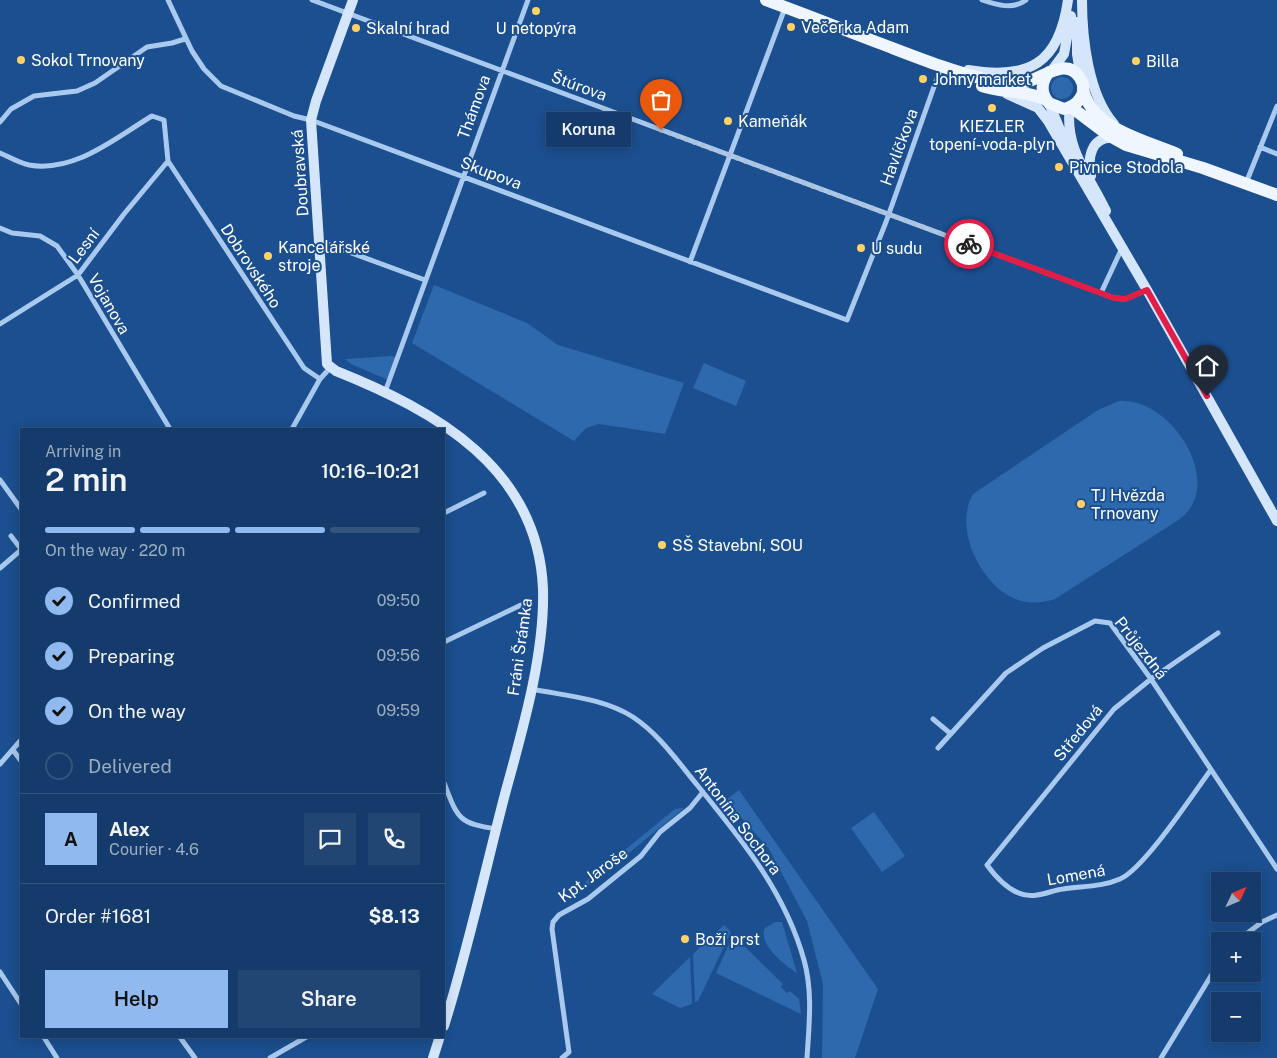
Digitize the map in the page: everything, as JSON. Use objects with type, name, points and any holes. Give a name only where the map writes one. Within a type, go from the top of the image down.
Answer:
[{"type":"main road","points":[[766,0],[941,66],[1005,83],[1031,80],[1051,71],[1067,68],[1074,71],[1082,84],[1086,99],[1092,107],[1119,136]]},
{"type":"main road","points":[[941,66],[964,79],[1003,92],[1037,96],[1057,108],[1071,107],[1143,152],[1203,168],[1277,195]]},
{"type":"main road","points":[[1047,102],[1042,85],[1051,71]]},
{"type":"main road","points":[[1071,107],[1081,98],[1082,84]]},
{"type":"street","name":"Skupova","points":[[168,0],[185,39],[204,69],[221,86],[294,116],[311,120],[847,320]]},
{"type":"street","name":"Štúrova","points":[[312,0],[1101,293],[1125,299],[1147,290]]},
{"type":"street","name":"Doubravská","points":[[330,368],[326,359],[311,120],[316,101],[354,0]]},
{"type":"street","name":"Thámova","points":[[385,392],[462,176],[528,0]]},
{"type":"street","points":[[982,0],[1006,6],[1017,5],[1026,0]]},
{"type":"street","points":[[941,66],[1006,73],[1031,67],[1045,57],[1058,38],[1068,0]]},
{"type":"street","points":[[1051,71],[1061,61],[1066,49],[1072,0]]},
{"type":"street","points":[[1077,0],[1077,54],[1082,84]]},
{"type":"street","points":[[1082,0],[1083,31],[1098,95],[1119,136],[1102,139],[1092,150],[1090,164],[1094,187]]},
{"type":"street","points":[[690,262],[785,7]]},
{"type":"street","points":[[0,122],[11,109],[34,96],[77,91],[108,74],[147,47],[172,44],[185,39]]},
{"type":"street","name":"Havlíčkova","points":[[847,320],[888,214],[941,66]]},
{"type":"street","points":[[1003,92],[1041,111],[1114,232],[1277,521]]},
{"type":"street","points":[[1047,102],[1074,166]]},
{"type":"street","points":[[1246,183],[1277,106]]},
{"type":"street","points":[[1071,107],[1068,125],[1071,142],[1114,232]]},
{"type":"street","points":[[0,153],[27,164],[58,166],[91,153],[152,116],[164,120],[168,161]]},
{"type":"street","points":[[1260,148],[1277,154]]},
{"type":"street","name":"Lesní","points":[[0,324],[78,275],[124,214],[168,161]]},
{"type":"street","name":"Dobrovského","points":[[168,161],[304,368],[320,379]]},
{"type":"street","name":"Vojanova","points":[[0,228],[12,233],[40,236],[57,246],[78,275],[169,428]]},
{"type":"street","points":[[319,240],[425,280]]},
{"type":"street","points":[[1101,293],[1122,247]]},
{"type":"street","points":[[293,428],[320,379],[330,368]]},
{"type":"street","name":"Fráni Šrámka","points":[[330,368],[414,406],[466,440],[500,476],[522,509],[535,540],[543,590],[541,629],[531,689],[497,829],[446,1014]]},
{"type":"street","points":[[0,480],[20,508]]},
{"type":"street","points":[[445,512],[484,493]]},
{"type":"street","points":[[11,536],[20,548]]},
{"type":"street","points":[[0,568],[20,550]]},
{"type":"street","points":[[445,642],[521,606]]},
{"type":"street","name":"Průjezdná","points":[[938,748],[992,687],[1014,667],[1095,621],[1110,623],[1151,679],[1210,771],[1277,869]]},
{"type":"street","name":"Středová","points":[[993,873],[987,865],[1114,709],[1151,679],[1218,634]]},
{"type":"street","name":"Antonína Sochora","points":[[531,689],[608,704],[633,717],[667,747],[768,876],[797,939],[810,986],[807,1058]]},
{"type":"street","points":[[933,719],[951,734]]},
{"type":"street","points":[[0,764],[20,741]]},
{"type":"street","points":[[13,750],[20,760]]},
{"type":"street","name":"Lomená","points":[[993,873],[1009,888],[1022,894],[1035,896],[1063,889],[1092,887],[1120,879],[1143,860],[1210,771]]},
{"type":"street","points":[[445,785],[460,818],[471,825],[497,829]]},
{"type":"street","name":"Kpt. Jaroše","points":[[562,1058],[568,1052],[552,929],[554,922],[566,910],[588,899],[640,856],[660,832],[690,808],[703,792]]},
{"type":"street","points":[[1249,932],[1277,915]]},
{"type":"street","points":[[0,972],[20,1002]]},
{"type":"street","points":[[1161,1058],[1211,976]]},
{"type":"street","points":[[44,1038],[57,1058]]},
{"type":"street","points":[[180,1038],[195,1058]]},
{"type":"street","points":[[270,1058],[305,1038]]},
{"type":"street","points":[[433,1058],[439,1038]]},
{"type":"shaded area","points":[[1062,77],[1070,80],[1073,88],[1070,96],[1062,99],[1054,96],[1051,88],[1054,80]]},
{"type":"shaded area","points":[[434,285],[527,323],[558,345],[684,383],[665,434],[599,424],[586,428],[574,441],[412,343]]},
{"type":"shaded area","points":[[393,356],[396,358],[388,380],[351,364],[345,359]]},
{"type":"shaded area","points":[[704,363],[746,381],[736,406],[693,388]]},
{"type":"shaded area","name":"TJ Hvězda Trnovany","points":[[1119,401],[1139,404],[1158,413],[1174,428],[1187,447],[1195,467],[1197,487],[1192,506],[1177,521],[1055,599],[1031,602],[1020,601],[1009,596],[988,577],[972,551],[966,521],[968,507],[973,494],[1098,410]]},
{"type":"shaded area","points":[[739,790],[878,989],[855,1058],[822,1058],[823,984],[807,921],[769,849],[726,800]]},
{"type":"shaded area","points":[[683,808],[578,894],[583,884],[675,809]]},
{"type":"shaded area","points":[[874,812],[905,856],[882,872],[851,828]]},
{"type":"shaded area","points":[[775,922],[782,922],[797,973],[779,960],[768,947],[764,934],[765,928]]},
{"type":"shaded area","points":[[724,925],[731,932],[698,1001],[695,1002],[693,954]]},
{"type":"shaded area","points":[[733,935],[783,984],[781,987],[787,993],[790,991],[799,999],[801,1014],[716,973]]},
{"type":"shaded area","points":[[690,957],[692,1004],[680,1008],[652,994]]},
{"type":"way so far","points":[[661,130],[969,244]]},
{"type":"place","name":"U netopýra","points":[[536,11]]},
{"type":"place","name":"Večerka Adam","points":[[791,27]]},
{"type":"place","name":"Skalní hrad","points":[[356,28]]},
{"type":"place","name":"Sokol Trnovany","points":[[21,60]]},
{"type":"place","name":"Billa","points":[[1136,61]]},
{"type":"place","name":"Johny market","points":[[923,79]]},
{"type":"place","name":"KIEZLER topení-voda-plyn","points":[[992,108]]},
{"type":"place","name":"Kameňák","points":[[728,121]]},
{"type":"place","name":"Koruna","points":[[661,130]]},
{"type":"place","name":"Pivnice Stodola","points":[[1059,167]]},
{"type":"place","name":"U sudu","points":[[861,248]]},
{"type":"place","name":"Kancelářské stroje","points":[[268,256]]},
{"type":"place","name":"TJ Hvězda Trnovany","points":[[1081,504]]},
{"type":"place","name":"SŠ Stavební, SOU","points":[[662,545]]},
{"type":"place","name":"Boží prst","points":[[685,939]]},
{"type":"route","points":[[969,244],[1114,298],[1125,299],[1147,290],[1207,396]]}]
